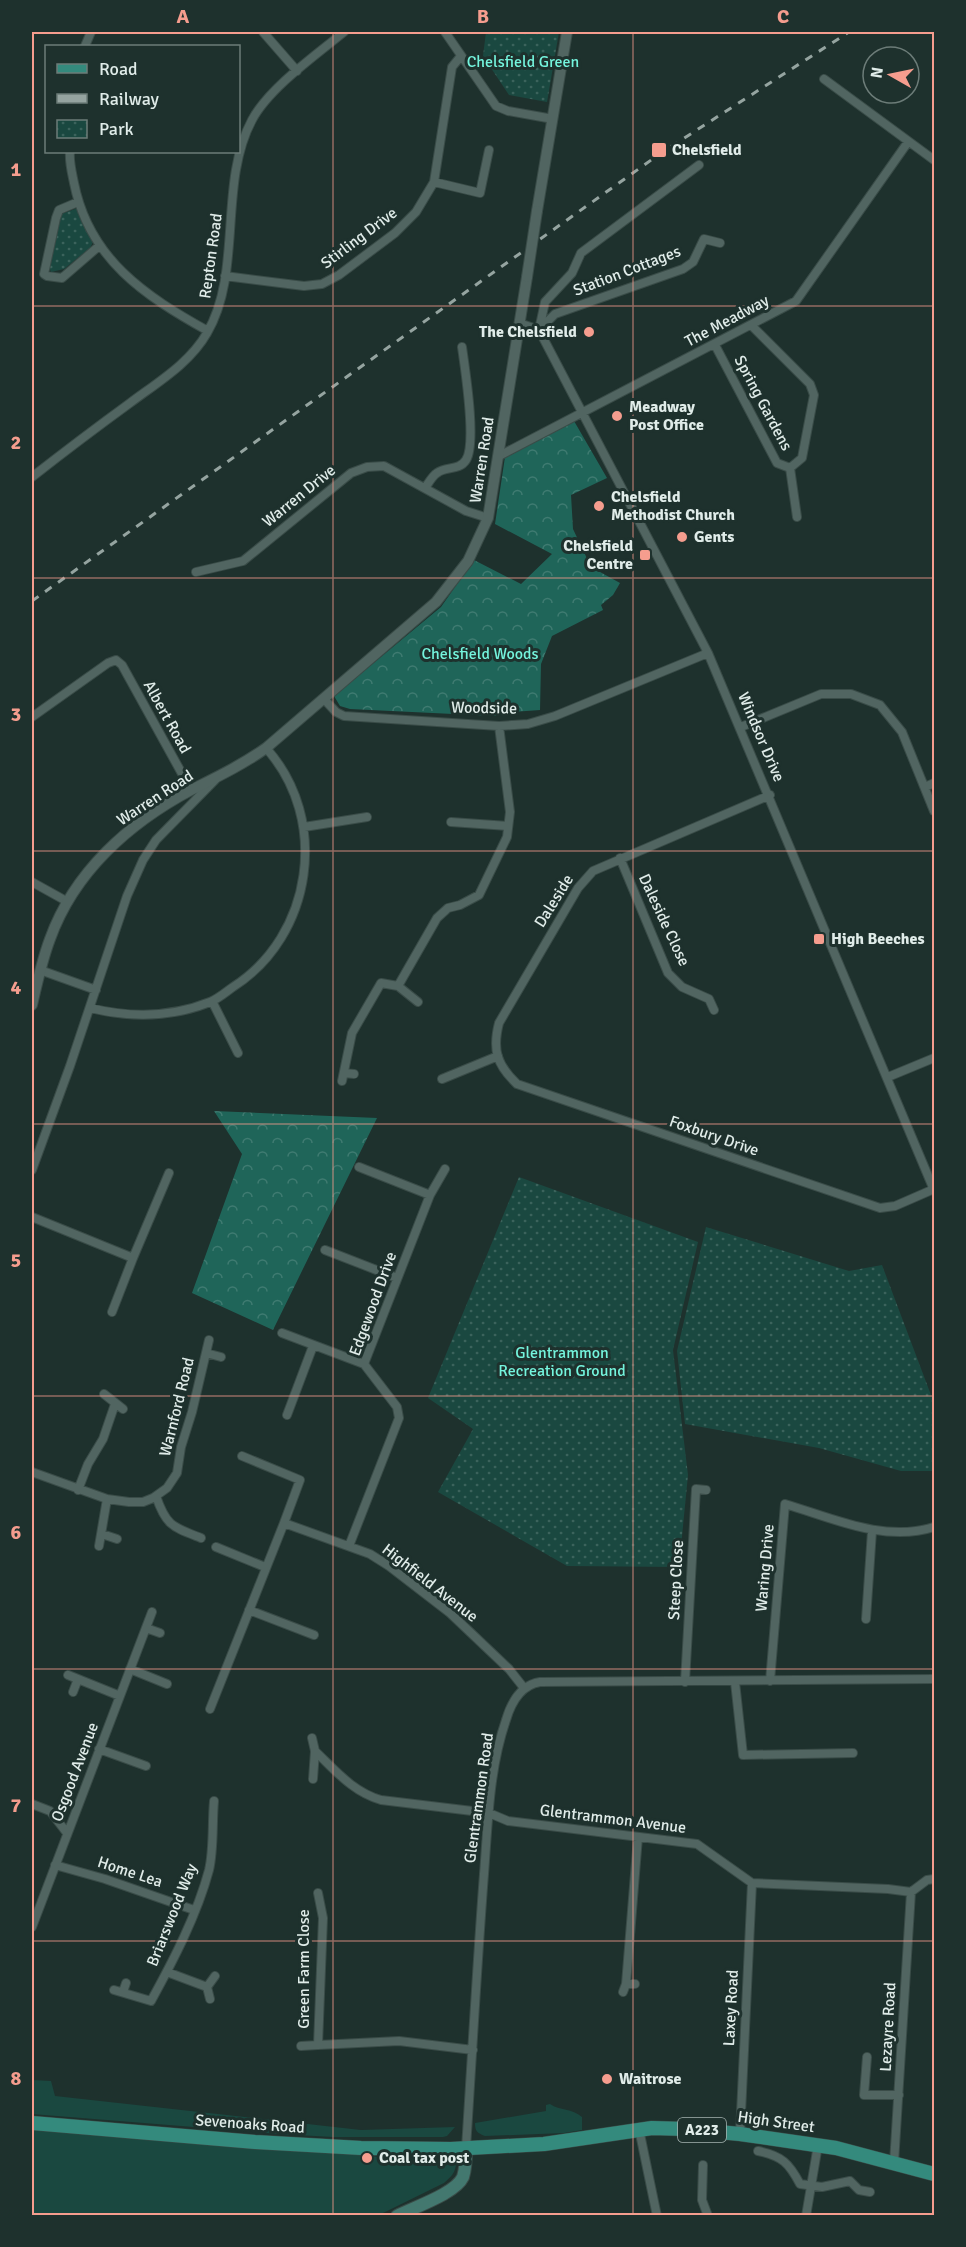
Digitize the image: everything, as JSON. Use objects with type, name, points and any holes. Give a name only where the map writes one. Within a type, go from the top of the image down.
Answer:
[{"type":"main road","name":"Sevenoaks Road","points":[[32,2124],[305,2145],[396,2149],[466,2148]]},
{"type":"main road","name":"High Street","points":[[466,2148],[552,2143],[639,2129],[669,2128],[740,2134],[818,2145],[934,2174]]},
{"type":"main road","points":[[397,2216],[459,2184],[465,2170],[466,2148]]},
{"type":"street","points":[[263,32],[297,71]]},
{"type":"street","name":"Repton Road","points":[[240,150],[253,118],[267,100],[297,71],[344,32]]},
{"type":"street","points":[[445,32],[496,106],[508,111],[553,119]]},
{"type":"street","name":"Warren Road","points":[[32,1005],[50,938],[68,902],[95,863],[126,832],[190,790],[218,778],[266,748],[436,602],[468,561],[488,518],[567,32]]},
{"type":"street","name":"Stirling Drive","points":[[225,276],[304,285],[322,284],[339,275],[395,233],[416,212],[434,182],[452,67],[461,56]]},
{"type":"street","points":[[824,79],[934,160]]},
{"type":"street","name":"The Meadway","points":[[499,456],[796,302],[908,142]]},
{"type":"street","points":[[434,182],[480,193],[489,150]]},
{"type":"street","points":[[70,153],[78,202],[99,246],[132,283],[164,306],[208,331]]},
{"type":"street","name":"Repton Road","points":[[32,477],[195,352],[219,309],[239,153]]},
{"type":"street","points":[[519,323],[539,330],[545,302],[572,273],[581,253],[699,165]]},
{"type":"street","points":[[78,202],[59,210],[44,274],[62,278],[99,246]]},
{"type":"street","name":"Station Cottages","points":[[539,330],[555,314],[683,269],[693,262],[704,240],[720,243]]},
{"type":"street","name":"Spring Gardens","points":[[752,326],[810,384],[814,395],[802,458],[790,468]]},
{"type":"street","name":"Windsor Drive","points":[[539,330],[708,653],[770,795],[934,1189]]},
{"type":"street","name":"Spring Gardens","points":[[715,345],[777,464],[790,468]]},
{"type":"street","points":[[425,488],[437,472],[459,467],[467,459],[470,439],[469,403],[462,347]]},
{"type":"street","name":"Warren Drive","points":[[196,572],[243,561],[351,473],[368,466],[384,466],[466,511],[488,518]]},
{"type":"street","name":"Spring Gardens","points":[[790,468],[797,517]]},
{"type":"street","name":"Woodside","points":[[324,699],[336,712],[344,716],[499,726],[528,724],[555,716],[708,653]]},
{"type":"street","name":"Albert Road","points":[[32,717],[108,663],[116,660],[122,665],[190,790]]},
{"type":"street","points":[[741,727],[821,694],[852,694],[880,705],[902,732],[934,811]]},
{"type":"street","points":[[398,986],[437,918],[448,908],[460,905],[479,895],[507,837],[510,812],[499,726]]},
{"type":"street","points":[[90,1008],[119,1015],[146,1016],[178,1012],[212,1001],[249,977],[275,948],[293,917],[302,887],[305,857],[304,827],[296,794],[279,763],[266,748]]},
{"type":"street","name":"Warren Road","points":[[32,1170],[90,1008],[126,896],[143,860],[156,840],[218,778]]},
{"type":"street","points":[[925,787],[934,783]]},
{"type":"street","name":"Daleside","points":[[498,1056],[495,1041],[499,1023],[578,888],[593,871],[770,795]]},
{"type":"street","points":[[304,827],[367,817]]},
{"type":"street","points":[[451,822],[508,826]]},
{"type":"street","name":"Daleside Close","points":[[620,858],[668,973],[682,987],[709,999],[714,1010]]},
{"type":"street","points":[[32,882],[68,902]]},
{"type":"street","points":[[40,970],[96,990]]},
{"type":"street","points":[[354,1074],[343,1077],[352,1033],[381,983],[398,986],[418,1002]]},
{"type":"street","points":[[212,1001],[238,1053]]},
{"type":"street","points":[[442,1079],[498,1056]]},
{"type":"street","name":"Foxbury Drive","points":[[498,1056],[505,1073],[517,1084],[880,1208],[896,1206],[934,1189]]},
{"type":"street","points":[[888,1077],[934,1058]]},
{"type":"street","points":[[359,1167],[430,1194]]},
{"type":"street","name":"Edgewood Drive","points":[[349,1546],[399,1418],[397,1407],[364,1364],[430,1194],[445,1169]]},
{"type":"street","points":[[112,1312],[169,1173]]},
{"type":"street","points":[[32,1217],[133,1258]]},
{"type":"street","points":[[325,1250],[397,1278]]},
{"type":"street","points":[[282,1333],[364,1364]]},
{"type":"street","name":"Warnford Road","points":[[156,1496],[167,1488],[177,1473],[181,1447],[209,1340]]},
{"type":"street","points":[[287,1415],[313,1346]]},
{"type":"street","name":"Warnford Road","points":[[206,1353],[221,1356]]},
{"type":"street","points":[[104,1394],[123,1409]]},
{"type":"street","points":[[78,1490],[88,1464],[103,1439],[115,1404]]},
{"type":"street","points":[[210,1709],[300,1480],[242,1456]]},
{"type":"street","points":[[32,1472],[107,1499],[143,1502],[156,1496],[169,1524],[201,1538]]},
{"type":"street","name":"Steep Close","points":[[685,1682],[696,1489],[706,1490]]},
{"type":"street","points":[[99,1546],[107,1499]]},
{"type":"street","name":"Waring Drive","points":[[770,1681],[785,1504],[872,1531],[923,1531],[934,1527]]},
{"type":"street","name":"Highfield Avenue","points":[[284,1523],[370,1554],[389,1566],[450,1613],[509,1669],[524,1688]]},
{"type":"street","points":[[866,1619],[872,1531]]},
{"type":"street","points":[[102,1534],[117,1539]]},
{"type":"street","points":[[216,1547],[265,1567]]},
{"type":"street","points":[[249,1610],[314,1635]]},
{"type":"street","name":"Osgood Avenue","points":[[32,1927],[152,1612]]},
{"type":"street","points":[[146,1628],[160,1634]]},
{"type":"street","points":[[130,1669],[167,1684]]},
{"type":"street","points":[[68,1675],[120,1696]]},
{"type":"street","points":[[73,1692],[78,1679]]},
{"type":"street","points":[[524,1688],[540,1682],[934,1679]]},
{"type":"street","points":[[735,1682],[743,1755],[853,1753]]},
{"type":"street","name":"Glentrammon Road","points":[[466,2148],[489,1813],[502,1731],[511,1707],[524,1688]]},
{"type":"street","points":[[312,1738],[315,1751],[313,1779]]},
{"type":"street","points":[[99,1749],[146,1766]]},
{"type":"street","name":"Glentrammon Avenue","points":[[315,1751],[356,1790],[369,1797],[489,1813],[508,1821],[697,1844],[752,1883]]},
{"type":"street","name":"Briarswood Way","points":[[121,1988],[151,2001],[167,1972],[194,1910],[209,1868],[214,1801]]},
{"type":"street","points":[[32,1804],[50,1811],[67,1833]]},
{"type":"street","points":[[628,1987],[638,1838]]},
{"type":"street","name":"Home Lea","points":[[55,1865],[105,1879],[194,1910]]},
{"type":"street","points":[[752,1883],[911,1892],[927,1880],[934,1879]]},
{"type":"street","name":"Laxey Road","points":[[740,2134],[752,1883]]},
{"type":"street","name":"Lezayre Road","points":[[894,2163],[911,1892]]},
{"type":"street","name":"Green Farm Close","points":[[318,1893],[323,1918],[318,2045]]},
{"type":"street","points":[[167,1972],[207,1987]]},
{"type":"street","points":[[207,1987],[215,1976]]},
{"type":"street","points":[[207,1987],[210,1999]]},
{"type":"street","name":"Green Farm Close","points":[[301,2046],[410,2042],[473,2050]]},
{"type":"street","points":[[867,2057],[864,2094],[899,2096]]},
{"type":"street","points":[[639,2129],[657,2216]]},
{"type":"street","points":[[806,2216],[818,2145]]},
{"type":"street","points":[[758,2151],[776,2154],[789,2165],[800,2184],[822,2187],[850,2181],[859,2190],[870,2192]]},
{"type":"street","points":[[703,2165],[702,2200],[708,2216]]},
{"type":"green space","name":"Chelsfield Green","points":[[486,32],[559,32],[547,102],[509,95],[483,56]]},
{"type":"green space","points":[[78,208],[93,242],[90,248],[64,269],[51,272],[49,267],[61,214]]},
{"type":"green space","name":"Chelsfield Woods","points":[[574,421],[607,478],[571,495],[573,529],[591,567],[620,583],[613,595],[601,605],[603,610],[552,636],[541,664],[540,710],[495,716],[350,709],[340,706],[334,696],[441,607],[474,560],[521,584],[552,554],[495,524],[505,457]]},
{"type":"green space","points":[[214,1111],[377,1118],[273,1330],[192,1293],[242,1154]]},
{"type":"green space","name":"Glentrammon Recreation Ground","points":[[519,1177],[698,1242],[673,1350],[688,1475],[679,1567],[567,1566],[438,1492],[473,1429],[428,1398]]},
{"type":"green space","points":[[706,1227],[849,1271],[882,1265],[934,1403],[934,1471],[901,1471],[819,1448],[685,1424],[677,1351]]},
{"type":"green space","points":[[32,2080],[51,2081],[55,2096],[361,2130],[455,2127],[443,2137],[333,2137],[32,2114]]},
{"type":"green space","points":[[550,2104],[582,2117],[582,2130],[564,2133],[485,2136],[476,2130],[475,2123],[546,2111],[546,2105]]},
{"type":"green space","points":[[32,2128],[317,2150],[379,2157],[451,2159],[456,2166],[453,2174],[444,2183],[379,2215],[32,2215]]},
{"type":"railway","points":[[32,601],[661,153],[849,32]]},
{"type":"place","name":"Chelsfield","points":[[659,150]]},
{"type":"place","name":"The Chelsfield","points":[[589,332]]},
{"type":"place","name":"Meadway Post Office","points":[[617,416]]},
{"type":"place","name":"Chelsfield Methodist Church","points":[[599,506]]},
{"type":"place","name":"Gents","points":[[682,537]]},
{"type":"place","name":"Chelsfield Centre","points":[[645,555]]},
{"type":"place","name":"High Beeches","points":[[819,939]]},
{"type":"place","name":"Waitrose","points":[[607,2079]]},
{"type":"place","name":"Coal tax post","points":[[367,2158]]}]
